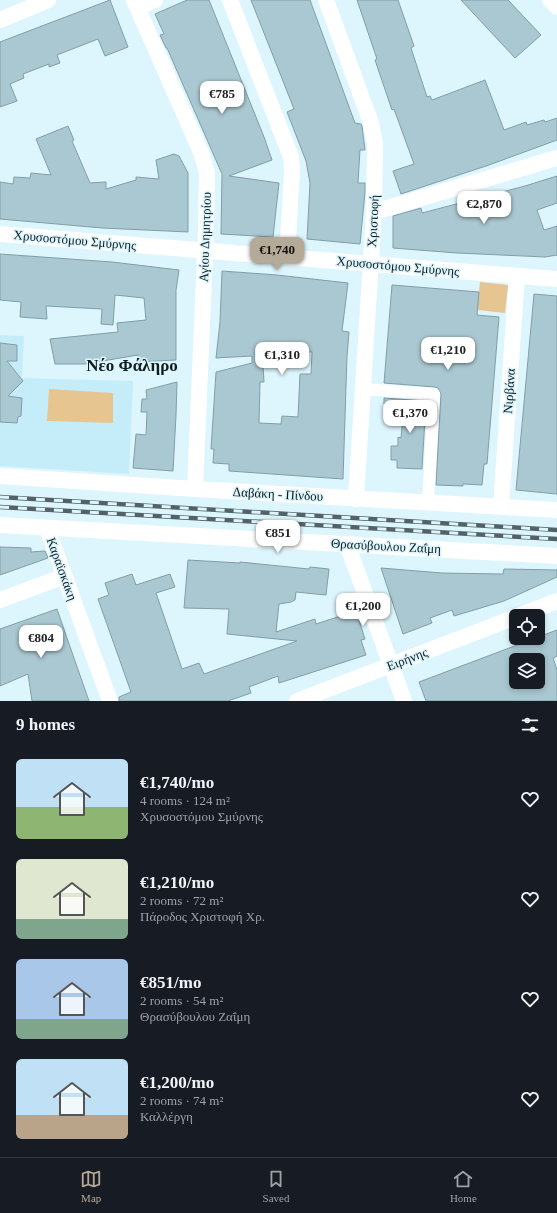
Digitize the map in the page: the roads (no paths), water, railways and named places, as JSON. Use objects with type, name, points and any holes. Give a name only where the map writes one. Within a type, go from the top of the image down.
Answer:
[{"type":"street","points":[[0,20],[46,0]]},
{"type":"street","points":[[136,4],[155,0]]},
{"type":"street","points":[[230,0],[291,157],[292,170],[287,257]]},
{"type":"street","name":"Χριστοφή","points":[[326,0],[371,123],[375,144],[374,212],[356,499]]},
{"type":"street","points":[[550,0],[557,8]]},
{"type":"street","name":"Αγίου Δημητρίου","points":[[136,4],[205,163],[207,180],[206,230],[195,489]]},
{"type":"street","points":[[374,212],[557,158]]},
{"type":"street","name":"Χρυσοστόμου Σμύρνης","points":[[0,234],[557,279]]},
{"type":"street","name":"Νιρβάνα","points":[[501,506],[517,276]]},
{"type":"street","points":[[363,389],[434,394],[428,502]]},
{"type":"street","name":"Δαβάκη - Πίνδου","points":[[0,476],[356,499],[557,510]]},
{"type":"street","name":"Θρασύβουλου Ζαΐμη","points":[[0,525],[557,556]]},
{"type":"street","name":"Καραϊσκάκη","points":[[48,528],[110,701]]},
{"type":"street","points":[[348,544],[404,701]]},
{"type":"street","points":[[0,600],[65,576]]},
{"type":"street","name":"Ειρήνης","points":[[536,609],[557,601]]},
{"type":"street","name":"Ειρήνης","points":[[297,701],[509,619]]},
{"type":"railway","points":[[0,497],[557,530]]},
{"type":"railway","points":[[0,507],[557,539]]},
{"type":"district","name":"Νέο Φάληρο","points":[[132,365]]}]
